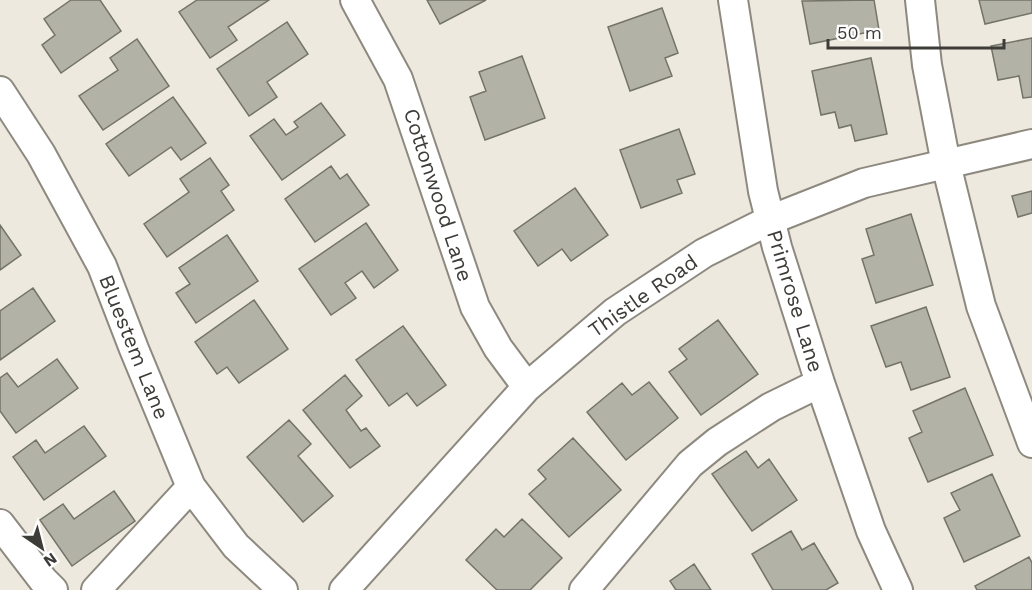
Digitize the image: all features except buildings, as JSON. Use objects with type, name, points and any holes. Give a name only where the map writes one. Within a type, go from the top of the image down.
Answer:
[{"type":"street","name":"Cottonwood Lane","points":[[355,0],[398,79],[475,307],[498,348],[527,387]]},
{"type":"street","name":"Primrose Lane","points":[[733,0],[763,191],[770,220],[820,383],[871,531],[898,590]]},
{"type":"street","points":[[920,0],[927,65],[946,164],[981,306],[1032,443]]},
{"type":"street","name":"Bluestem Lane","points":[[0,91],[41,154],[102,266],[191,487],[236,546],[284,590]]},
{"type":"street","name":"Thistle Road","points":[[344,590],[527,387],[615,312],[705,253],[770,220],[864,183],[1032,144]]},
{"type":"street","points":[[584,590],[690,464],[717,442],[771,407],[820,383]]},
{"type":"street","points":[[96,590],[191,487]]},
{"type":"street","points":[[0,524],[53,590]]}]
